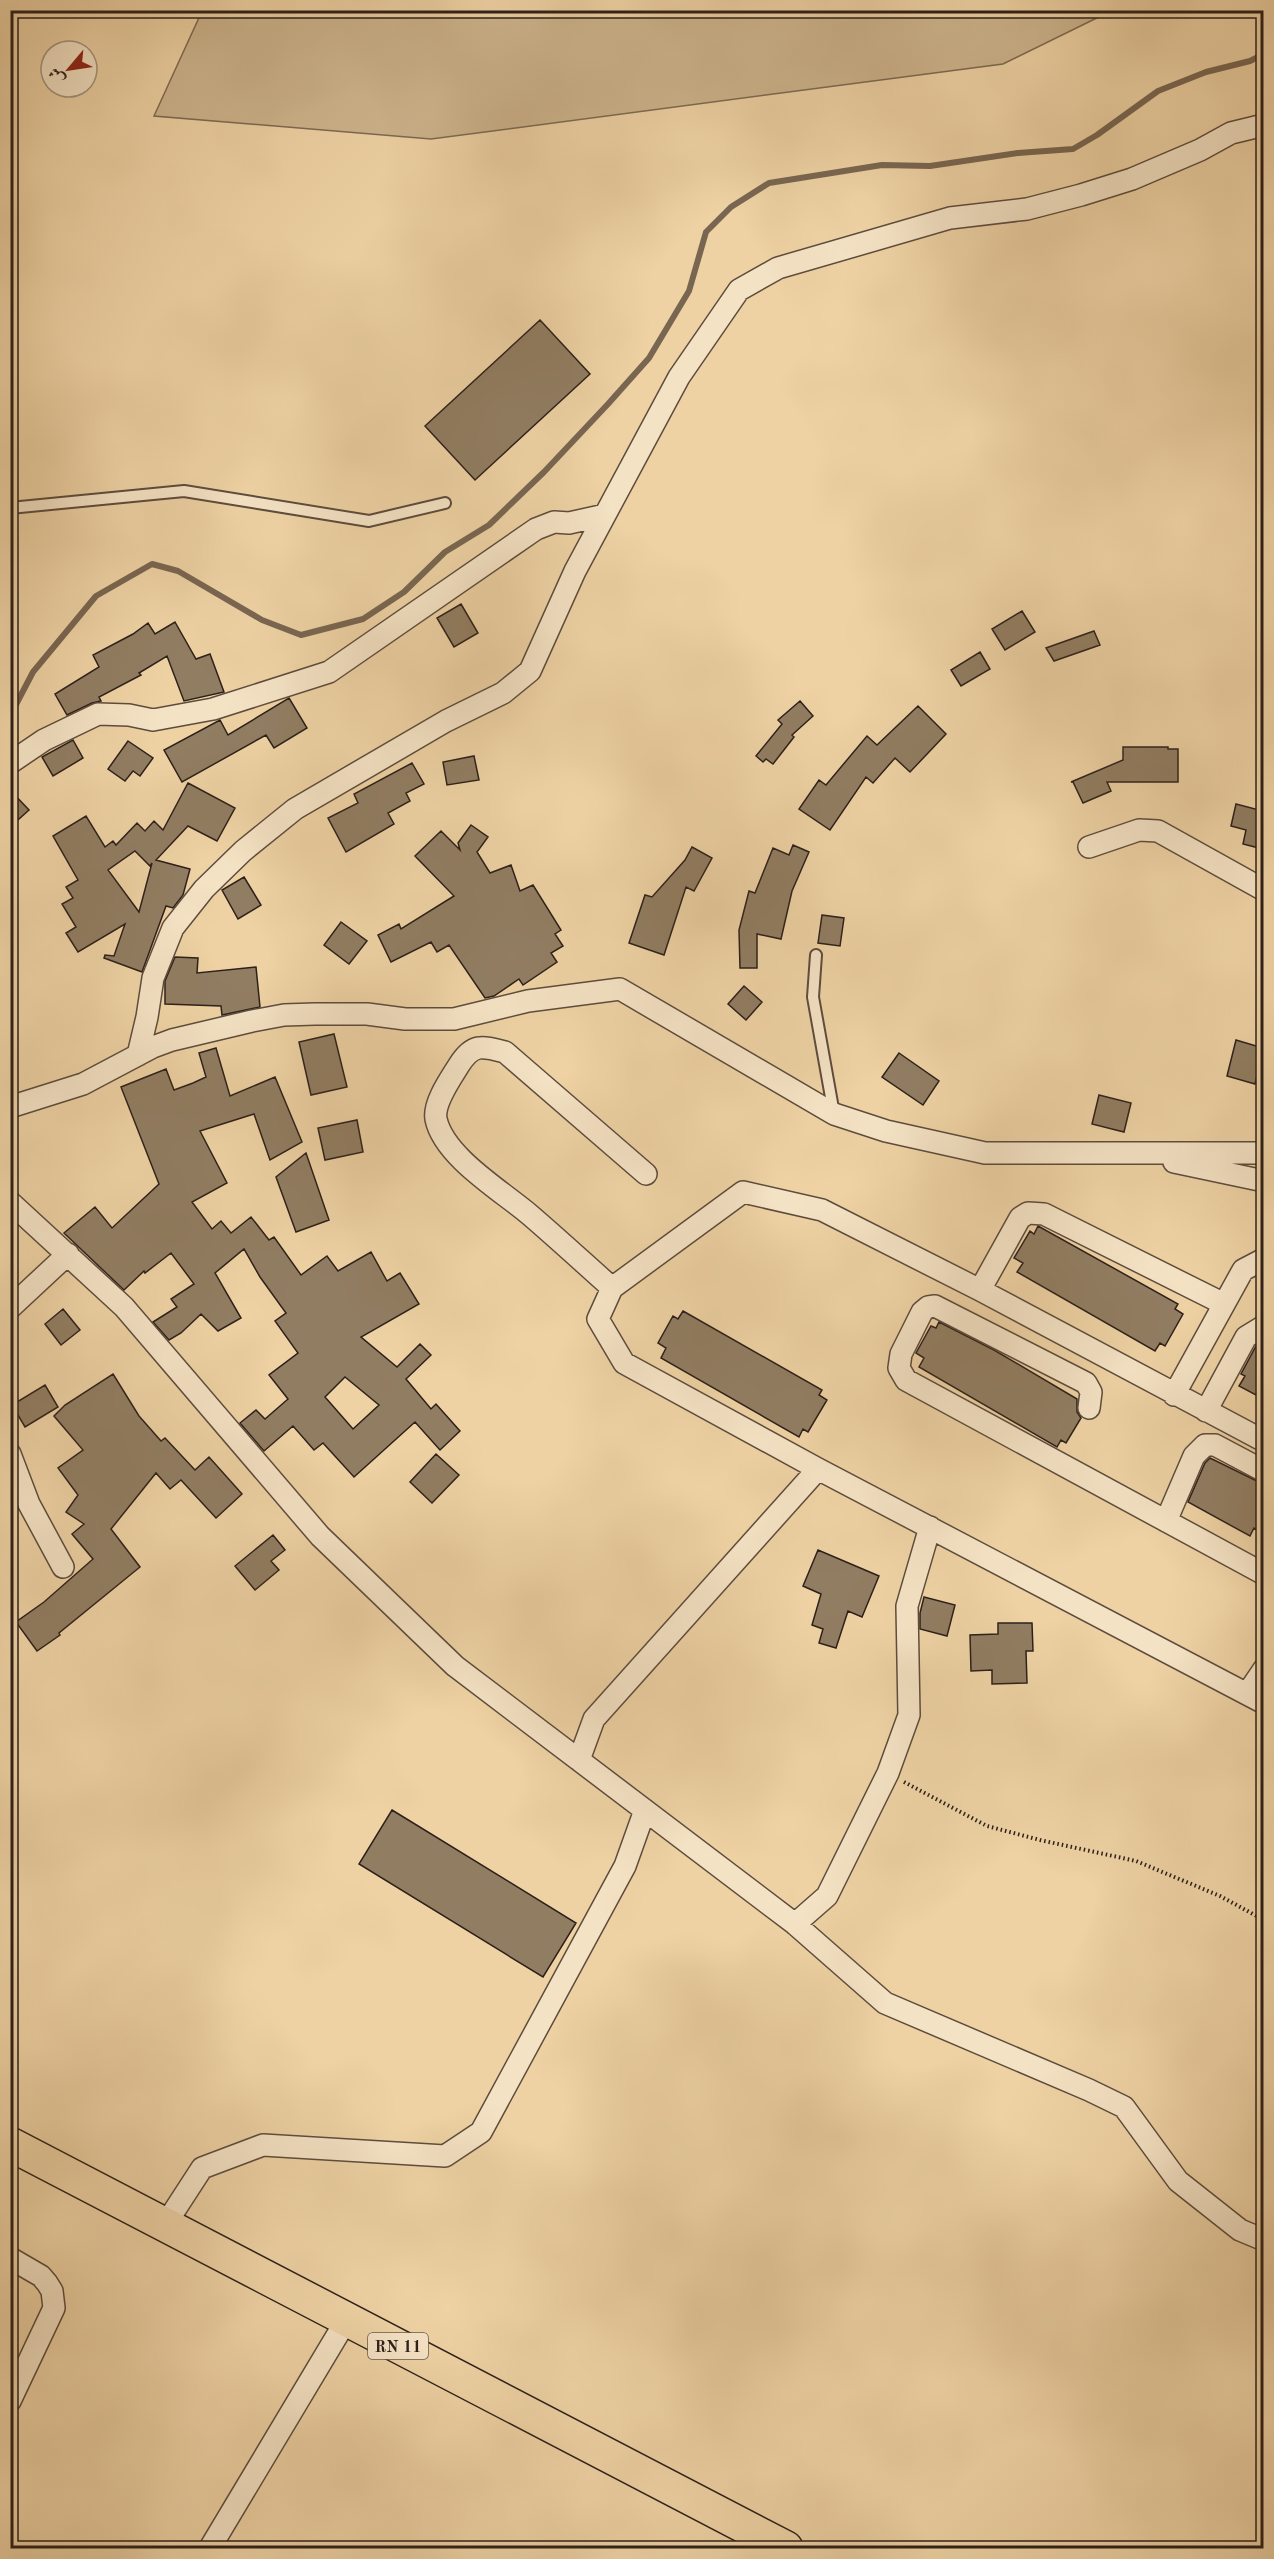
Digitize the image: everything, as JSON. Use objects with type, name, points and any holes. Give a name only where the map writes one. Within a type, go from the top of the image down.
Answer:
[{"type":"main road","name":"RN 11","points":[[10,2144],[786,2548]]},
{"type":"street","points":[[138,1055],[153,978],[173,928],[204,889],[243,851],[295,809],[446,721],[503,693],[530,671],[575,571],[679,377],[739,290],[778,268],[950,218],[1027,209],[1112,185],[1200,150],[1231,133],[1263,125]]},
{"type":"street","points":[[10,763],[44,740],[98,714],[129,715],[153,720],[213,709],[329,672],[536,529],[554,522],[569,523],[605,515]]},
{"type":"street","points":[[1089,848],[1140,830],[1158,831],[1263,890]]},
{"type":"street","points":[[10,1107],[83,1084],[172,1040],[216,1028],[284,1015],[367,1014],[405,1019],[454,1019],[528,1001],[620,988],[834,1114],[886,1131],[985,1153],[1263,1153]]},
{"type":"street","points":[[612,1288],[528,1213],[475,1173],[444,1138],[435,1117],[442,1092],[467,1052],[483,1046],[505,1052],[646,1174]]},
{"type":"street","points":[[1132,1154],[1263,1181]]},
{"type":"street","points":[[1263,1441],[980,1290],[822,1210],[743,1192],[612,1288],[598,1319],[624,1363],[818,1469],[1255,1699],[1263,1669]]},
{"type":"street","points":[[10,1202],[124,1307],[320,1536],[455,1666],[795,1924],[885,2003],[1124,2107],[1178,2181],[1240,2230],[1263,2240]]},
{"type":"street","points":[[980,1290],[1020,1218],[1028,1213],[1044,1214],[1224,1304]]},
{"type":"street","points":[[10,1308],[68,1254]]},
{"type":"street","points":[[1174,1395],[1243,1270],[1263,1259]]},
{"type":"street","points":[[1089,1408],[1091,1392],[1086,1383],[935,1306],[928,1306],[922,1312],[901,1354],[899,1368],[906,1380],[1263,1575]]},
{"type":"street","points":[[1206,1411],[1245,1337],[1263,1326]]},
{"type":"street","points":[[1166,1521],[1194,1456],[1205,1445],[1215,1445],[1263,1471]]},
{"type":"street","points":[[10,1454],[29,1504],[63,1567]]},
{"type":"street","points":[[579,1760],[594,1719],[818,1469]]},
{"type":"street","points":[[795,1924],[827,1896],[888,1773],[909,1715],[907,1606],[930,1527]]},
{"type":"street","points":[[165,2225],[202,2168],[263,2145],[445,2156],[481,2132],[625,1866],[645,1810]]},
{"type":"street","points":[[10,2258],[41,2276],[52,2291],[54,2300],[51,2318],[10,2401]]},
{"type":"street","points":[[210,2548],[347,2319]]},
{"type":"lane","points":[[10,508],[184,491],[369,521],[445,503]]},
{"type":"lane","points":[[816,955],[813,997],[834,1114]]},
{"type":"path","points":[[888,1773],[987,1826],[1136,1862],[1220,1896],[1263,1920]]},
{"type":"shaded area","points":[[202,10],[1111,11],[1003,64],[431,139],[154,116]]},
{"type":"building","points":[[540,320],[590,374],[475,480],[425,426]]},
{"type":"building","points":[[461,604],[478,633],[454,647],[437,618]]},
{"type":"building","points":[[1022,611],[1035,632],[1005,650],[992,629]]},
{"type":"building","points":[[175,622],[196,659],[210,654],[224,692],[184,701],[167,656],[139,673],[141,675],[99,697],[101,701],[67,715],[55,694],[99,667],[93,655],[133,634],[148,623],[155,634]]},
{"type":"building","points":[[1094,631],[1100,645],[1054,661],[1046,648]]},
{"type":"building","points":[[980,652],[990,669],[961,686],[951,670]]},
{"type":"building","points":[[289,698],[307,728],[274,748],[266,735],[182,782],[164,750],[220,720],[228,735]]},
{"type":"building","points":[[800,701],[813,716],[792,735],[794,737],[773,764],[766,759],[763,762],[756,756],[782,724],[778,720]]},
{"type":"building","points":[[918,706],[946,734],[910,772],[895,758],[873,783],[866,777],[830,830],[799,809],[819,780],[826,785],[867,736],[877,745]]},
{"type":"building","points":[[73,740],[83,758],[53,776],[42,757]]},
{"type":"building","points":[[128,741],[153,758],[140,776],[133,771],[125,781],[108,769]]},
{"type":"building","points":[[1123,747],[1178,749],[1178,782],[1107,782],[1111,791],[1083,803],[1071,782],[1123,760]]},
{"type":"building","points":[[474,756],[479,780],[447,785],[443,762]]},
{"type":"building","points":[[412,763],[424,784],[406,793],[410,801],[388,813],[394,824],[346,852],[328,818],[358,803],[354,794]]},
{"type":"building","points":[[188,783],[235,808],[217,841],[188,826],[156,860],[190,869],[183,895],[173,908],[166,906],[142,972],[104,958],[105,955],[114,956],[125,924],[78,952],[66,933],[76,927],[62,904],[73,898],[66,887],[78,880],[53,836],[86,816],[105,847],[113,841],[116,845],[137,823],[145,831],[154,821],[163,830]],"holes":[[[135,851],[150,866],[152,863],[139,912],[108,870]]]},
{"type":"building","points":[[10,790],[29,810],[10,827]]},
{"type":"building","points":[[1236,804],[1263,811],[1263,828],[1259,848],[1243,844],[1246,830],[1231,826]]},
{"type":"building","points":[[471,825],[488,837],[477,852],[490,873],[511,865],[520,891],[533,885],[561,930],[555,934],[563,946],[551,953],[557,962],[523,985],[519,979],[494,996],[485,998],[449,945],[437,952],[431,942],[391,962],[378,935],[399,924],[401,929],[454,896],[415,856],[441,831],[460,850],[458,843]]},
{"type":"building","points":[[793,845],[809,852],[792,891],[781,939],[757,934],[757,968],[740,968],[739,930],[749,891],[755,893],[773,848],[789,855]]},
{"type":"building","points":[[692,847],[712,858],[694,891],[686,887],[664,955],[629,943],[645,895],[652,897],[685,860]]},
{"type":"building","points":[[244,877],[261,905],[238,919],[222,890]]},
{"type":"building","points":[[822,915],[844,918],[840,946],[818,943]]},
{"type":"building","points":[[341,922],[367,941],[349,964],[324,945]]},
{"type":"building","points":[[175,957],[198,958],[197,973],[256,967],[260,1007],[222,1015],[221,1006],[165,1004],[165,981]]},
{"type":"building","points":[[744,986],[762,1002],[746,1020],[728,1004]]},
{"type":"building","points":[[334,1034],[347,1087],[311,1095],[299,1042]]},
{"type":"building","points":[[1236,1040],[1263,1048],[1255,1084],[1227,1076]]},
{"type":"building","points":[[216,1048],[230,1096],[275,1077],[302,1142],[270,1160],[254,1114],[200,1131],[227,1183],[192,1202],[212,1229],[221,1221],[231,1233],[251,1217],[269,1240],[274,1237],[301,1275],[327,1256],[338,1271],[371,1252],[387,1281],[400,1273],[419,1304],[361,1337],[397,1367],[420,1344],[431,1355],[406,1379],[431,1409],[436,1404],[460,1431],[440,1450],[415,1422],[354,1477],[323,1443],[314,1450],[293,1426],[264,1451],[240,1423],[256,1410],[265,1419],[288,1399],[269,1375],[298,1353],[275,1321],[286,1313],[260,1277],[244,1249],[215,1273],[241,1318],[218,1331],[201,1314],[181,1333],[169,1340],[153,1322],[177,1307],[171,1299],[194,1284],[171,1253],[145,1273],[144,1271],[124,1290],[64,1233],[95,1207],[112,1228],[159,1184],[121,1087],[166,1069],[174,1090],[193,1083],[206,1077],[199,1053]],"holes":[[[345,1377],[379,1405],[353,1429],[325,1397]]]},
{"type":"building","points":[[899,1053],[939,1081],[923,1105],[882,1077]]},
{"type":"building","points":[[1099,1095],[1131,1103],[1124,1132],[1092,1124]]},
{"type":"building","points":[[357,1120],[363,1152],[325,1160],[318,1128]]},
{"type":"building","points":[[306,1153],[329,1220],[296,1232],[276,1177]]},
{"type":"building","points":[[1038,1226],[1178,1304],[1175,1309],[1183,1314],[1165,1346],[1160,1343],[1155,1351],[1017,1272],[1023,1263],[1014,1258],[1030,1231],[1034,1234]]},
{"type":"building","points":[[63,1309],[80,1330],[61,1345],[45,1324]]},
{"type":"building","points":[[683,1311],[822,1390],[819,1395],[827,1400],[808,1432],[803,1429],[799,1437],[661,1358],[666,1348],[658,1343],[673,1316],[678,1319]]},
{"type":"building","points":[[939,1322],[994,1350],[1077,1399],[1077,1412],[1081,1418],[1066,1443],[1061,1440],[1057,1447],[919,1367],[924,1358],[916,1353],[931,1326],[936,1328]]},
{"type":"building","points":[[1256,1346],[1263,1350],[1263,1381],[1256,1395],[1239,1386],[1245,1376],[1241,1374]]},
{"type":"building","points":[[113,1374],[139,1416],[161,1441],[165,1438],[195,1470],[209,1457],[242,1494],[216,1518],[181,1480],[170,1489],[156,1473],[111,1529],[140,1567],[59,1633],[60,1635],[37,1651],[16,1622],[44,1602],[93,1559],[72,1534],[84,1524],[66,1512],[78,1495],[58,1468],[83,1450],[54,1416],[65,1405]]},
{"type":"building","points":[[45,1385],[58,1407],[25,1427],[12,1405]]},
{"type":"building","points":[[436,1454],[459,1475],[432,1503],[410,1482]]},
{"type":"building","points":[[1210,1458],[1263,1484],[1263,1523],[1259,1531],[1254,1528],[1250,1536],[1188,1502],[1205,1463]]},
{"type":"building","points":[[273,1535],[285,1550],[271,1561],[279,1570],[255,1590],[235,1566]]},
{"type":"building","points":[[818,1550],[879,1576],[862,1617],[848,1611],[836,1648],[819,1643],[823,1629],[812,1625],[821,1594],[803,1586]]},
{"type":"building","points":[[924,1597],[955,1605],[947,1636],[920,1629],[920,1613]]},
{"type":"building","points":[[998,1623],[1032,1623],[1033,1651],[1026,1651],[1027,1683],[992,1684],[992,1670],[971,1671],[970,1635],[998,1634]]},
{"type":"building","points":[[392,1810],[576,1923],[543,1977],[359,1864]]},
{"type":"waterway","points":[[10,716],[33,672],[96,596],[152,564],[178,571],[262,620],[301,635],[363,619],[404,592],[445,552],[489,525],[544,472],[608,404],[649,358],[689,291],[706,232],[731,207],[769,183],[882,165],[930,166],[1018,153],[1073,149],[1097,135],[1158,91],[1206,72],[1250,61],[1264,54]]}]
